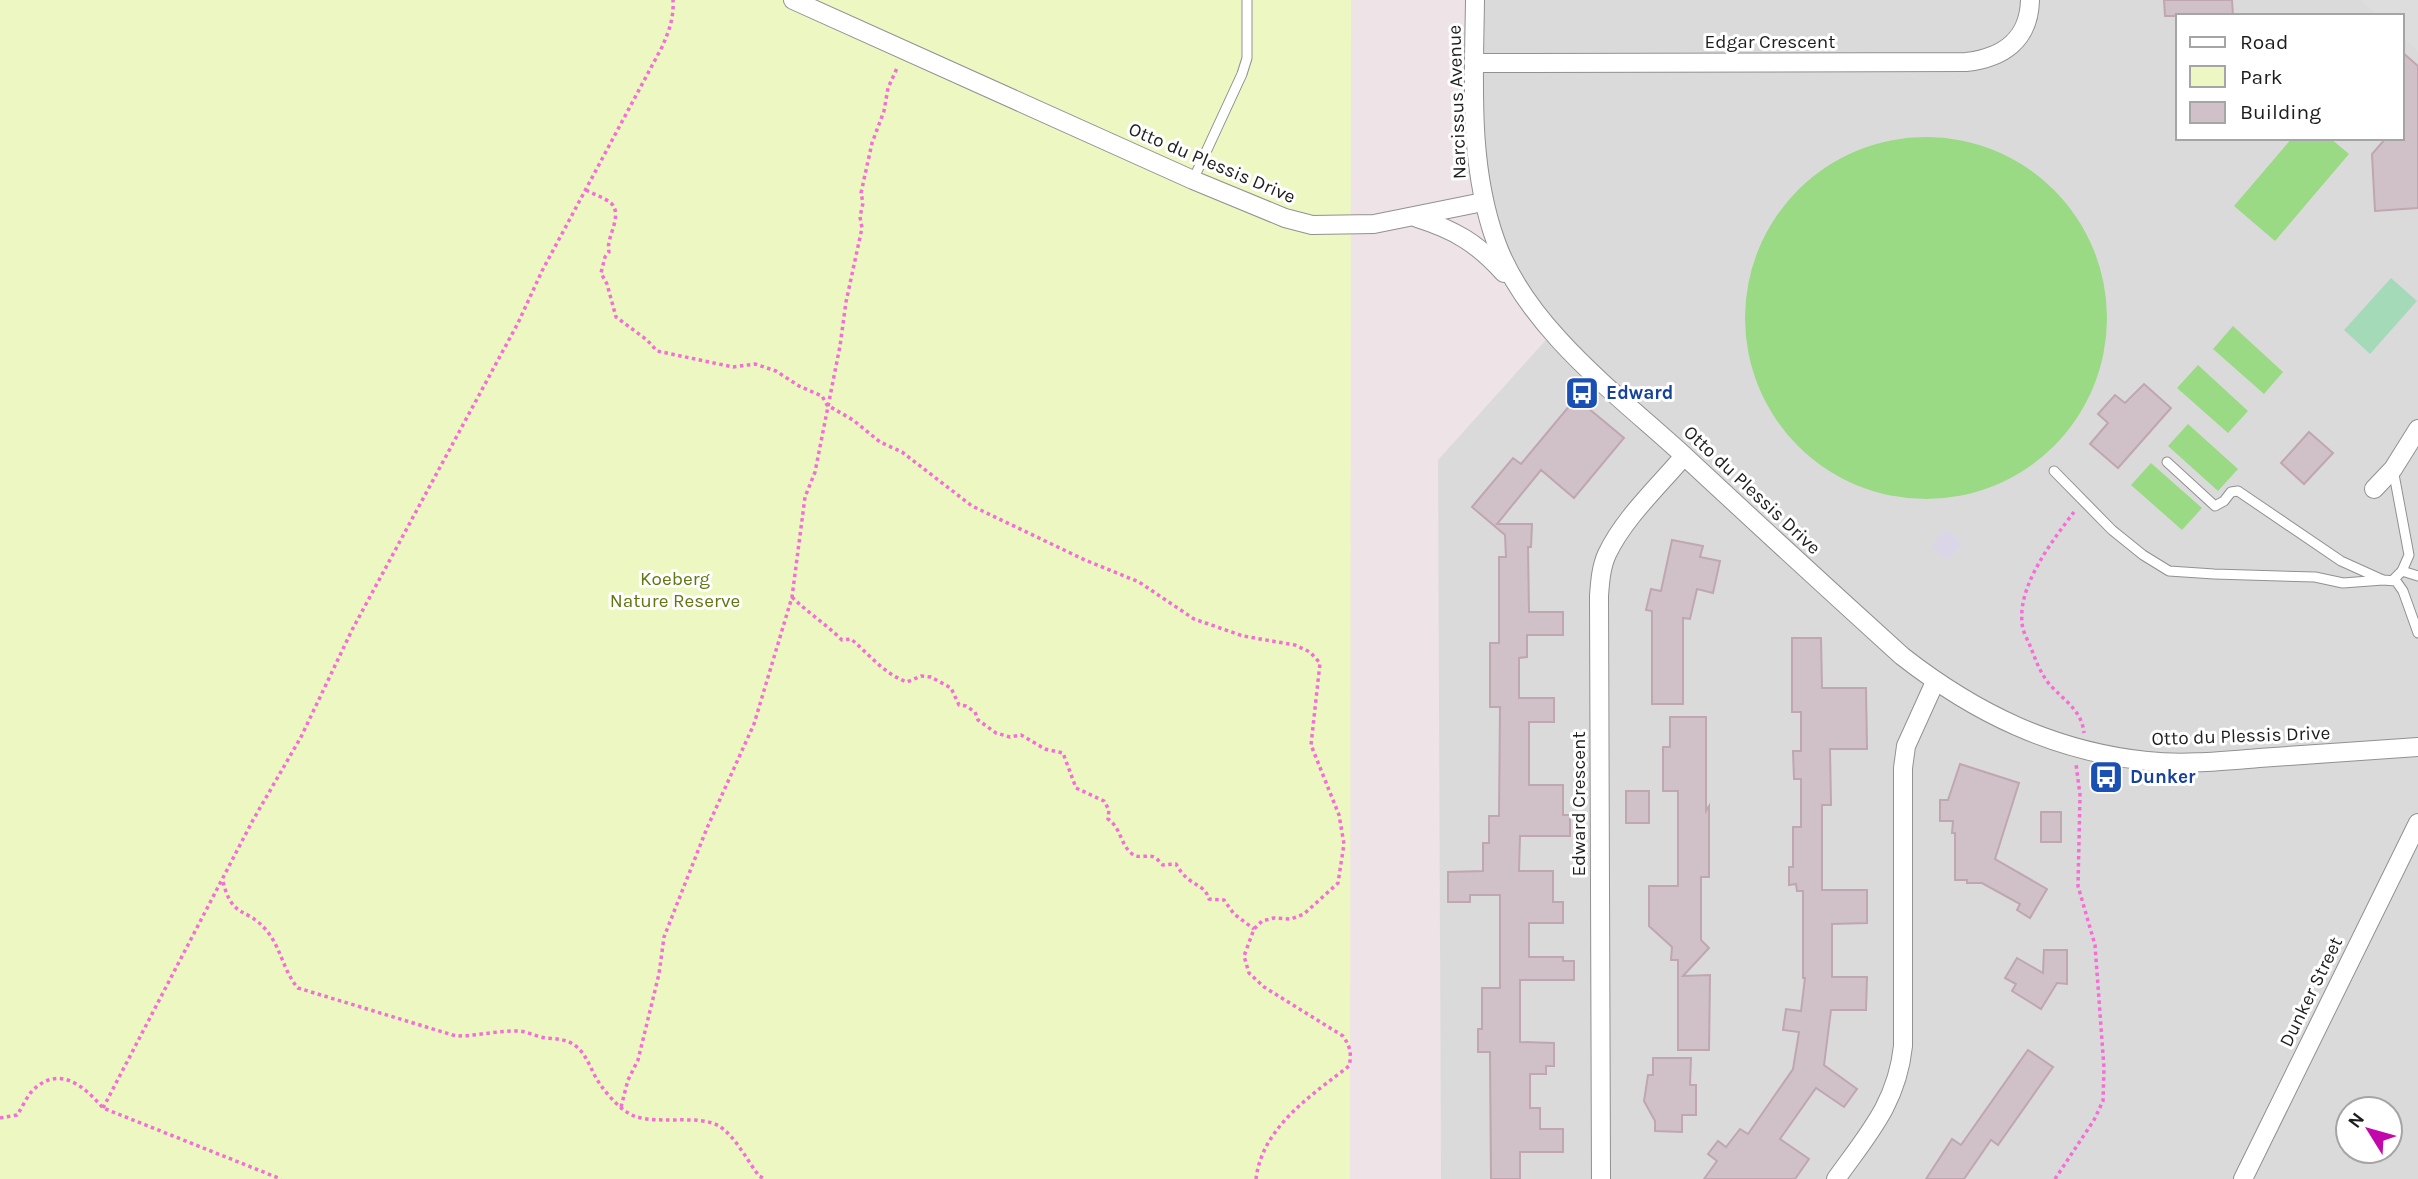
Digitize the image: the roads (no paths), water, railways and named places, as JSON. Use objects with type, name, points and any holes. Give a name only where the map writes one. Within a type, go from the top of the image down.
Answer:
[{"type":"street","name":"Otto du Plessis Drive","points":[[793,0],[1193,180],[1258,208],[1312,225],[1374,224],[1416,218],[1483,202],[1496,244],[1516,286],[1531,309],[1566,345],[1902,656],[1935,682],[1996,718],[2080,748],[2149,761],[2197,762],[2418,747]]},
{"type":"street","name":"Narcissus Avenue","points":[[1475,0],[1476,149],[1483,202]]},
{"type":"street","name":"Edgar Crescent","points":[[1474,63],[1984,60],[2001,54],[2016,41],[2026,25],[2030,0]]},
{"type":"street","points":[[1416,218],[1461,235],[1477,246],[1516,286]]},
{"type":"street","points":[[2374,489],[2412,449],[2418,429]]},
{"type":"street","name":"Edward Crescent","points":[[1601,1179],[1601,576],[1606,556],[1618,535],[1684,456]]},
{"type":"street","points":[[1836,1179],[1885,1109],[1900,1068],[1903,1046],[1903,768],[1906,746],[1935,682]]},
{"type":"street","name":"Dunker Street","points":[[2243,1179],[2418,823]]},
{"type":"lane","points":[[1193,180],[1247,58],[1247,0]]},
{"type":"lane","points":[[2166,462],[2216,506],[2231,492],[2238,491],[2341,561],[2399,584],[2418,633]]},
{"type":"lane","points":[[2054,471],[2112,530],[2143,555],[2169,571],[2315,577],[2343,583],[2388,580],[2402,571],[2409,555],[2393,469]]},
{"type":"lane","points":[[2402,571],[2418,576]]},
{"type":"place","name":"Edward","points":[[1582,393]]},
{"type":"place","name":"Dunker","points":[[2106,777]]},
{"type":"park label","name":"Koeberg Nature Reserve","points":[[675,590]]}]
